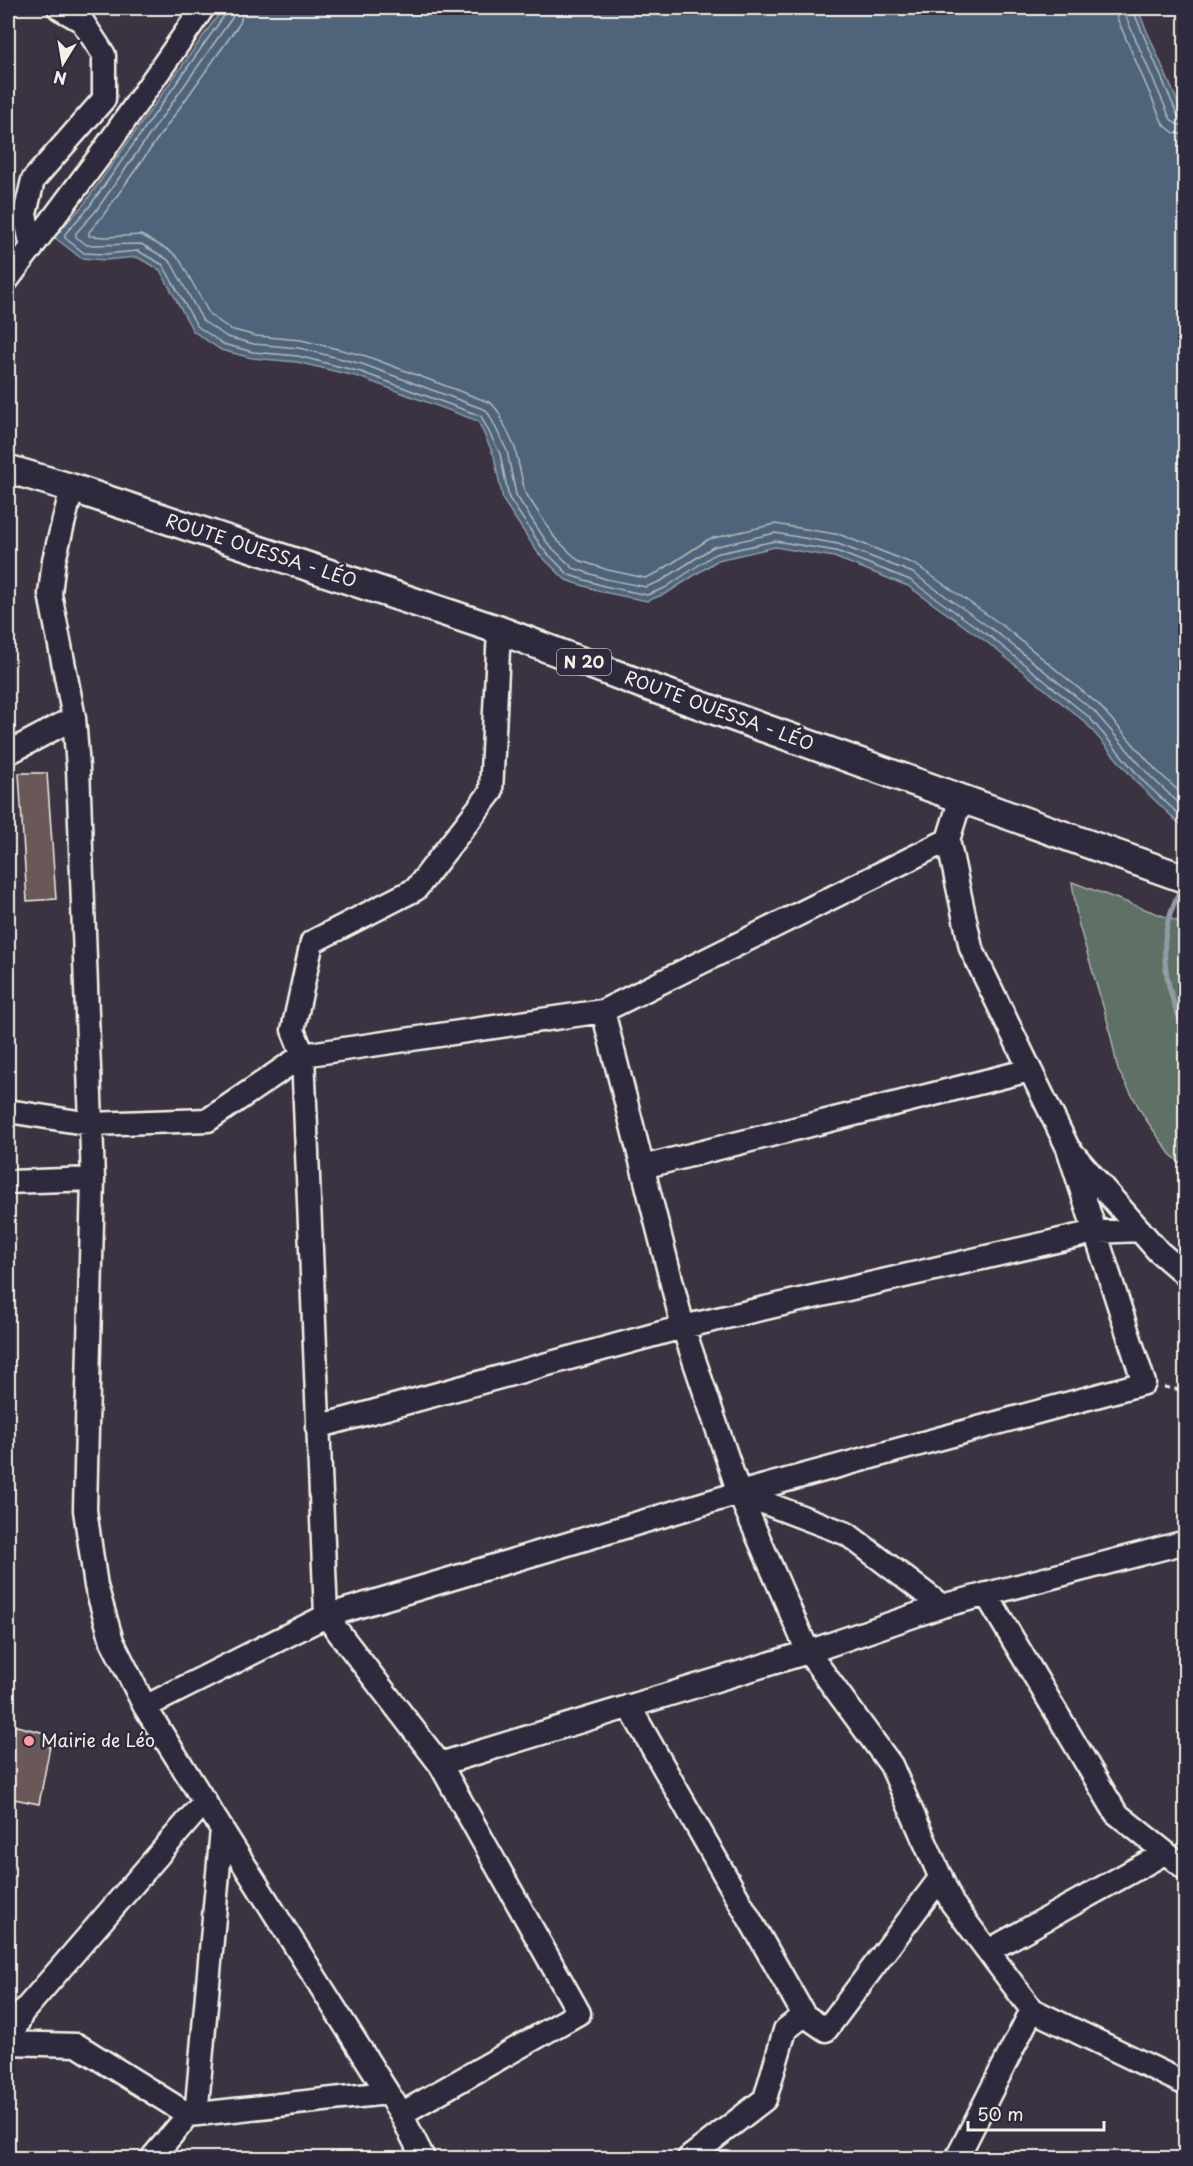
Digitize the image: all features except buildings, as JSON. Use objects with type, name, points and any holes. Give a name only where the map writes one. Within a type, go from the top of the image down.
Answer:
[{"type":"main road","name":"ROUTE OUESSA - LÉO","points":[[8,469],[72,488],[499,630],[645,685],[1185,879]]},
{"type":"street","points":[[32,248],[26,214],[33,180],[104,99],[104,56],[82,21],[59,8]]},
{"type":"street","points":[[10,270],[32,248],[102,153],[203,8]]},
{"type":"street","points":[[72,488],[54,560],[50,594],[74,718],[78,767],[93,1179],[85,1510],[96,1586],[112,1641],[145,1707],[400,2114],[423,2158]]},
{"type":"street","points":[[400,2114],[579,2013],[440,1764],[326,1616],[316,1427],[303,1055],[293,1030],[312,942],[416,889],[490,792],[499,630]]},
{"type":"street","points":[[8,751],[74,718]]},
{"type":"street","points":[[145,1707],[326,1616],[739,1493],[1144,1383],[1068,1148],[971,948],[948,840],[961,798]]},
{"type":"street","points":[[8,1111],[92,1124],[208,1120],[303,1055],[603,1011],[948,840]]},
{"type":"street","points":[[603,1011],[683,1327],[739,1493],[808,1652],[891,1764],[952,1903],[1032,2010],[1185,2084]]},
{"type":"street","points":[[643,1167],[1030,1070]]},
{"type":"street","points":[[1068,1148],[1158,1251],[1185,1275]]},
{"type":"street","points":[[8,1182],[93,1179]]},
{"type":"street","points":[[316,1427],[683,1327],[1095,1232],[1140,1230]]},
{"type":"street","points":[[739,1493],[847,1534],[942,1606]]},
{"type":"street","points":[[440,1764],[808,1652],[942,1606],[1185,1542]]},
{"type":"street","points":[[986,1594],[1116,1813],[1185,1869]]},
{"type":"street","points":[[629,1706],[804,2015],[826,2030],[941,1877]]},
{"type":"street","points":[[205,1801],[22,2013],[8,2044],[77,2045],[189,2115],[387,2093]]},
{"type":"street","points":[[152,2158],[197,2105],[222,1829]]},
{"type":"street","points":[[988,1951],[1165,1853]]},
{"type":"street","points":[[957,2158],[1032,2010]]},
{"type":"street","points":[[703,2155],[765,2099],[785,2030],[804,2015]]},
{"type":"green space","points":[[1072,882],[1185,924],[1185,1167],[1170,1154],[1145,1118],[1118,1070],[1108,1023],[1078,922]]},
{"type":"water","points":[[223,8],[1137,8],[1185,119],[1185,829],[1140,786],[1085,722],[988,643],[908,586],[834,557],[775,547],[718,560],[667,593],[647,601],[603,592],[566,580],[538,553],[503,500],[494,456],[478,421],[359,377],[297,362],[252,358],[221,350],[193,331],[160,270],[137,257],[105,260],[81,258],[54,237],[84,204]]},
{"type":"waterway","points":[[1181,887],[1170,914],[1166,932],[1165,962],[1170,991],[1186,1032]]},
{"type":"place","name":"Mairie de Léo","points":[[29,1741]]}]
